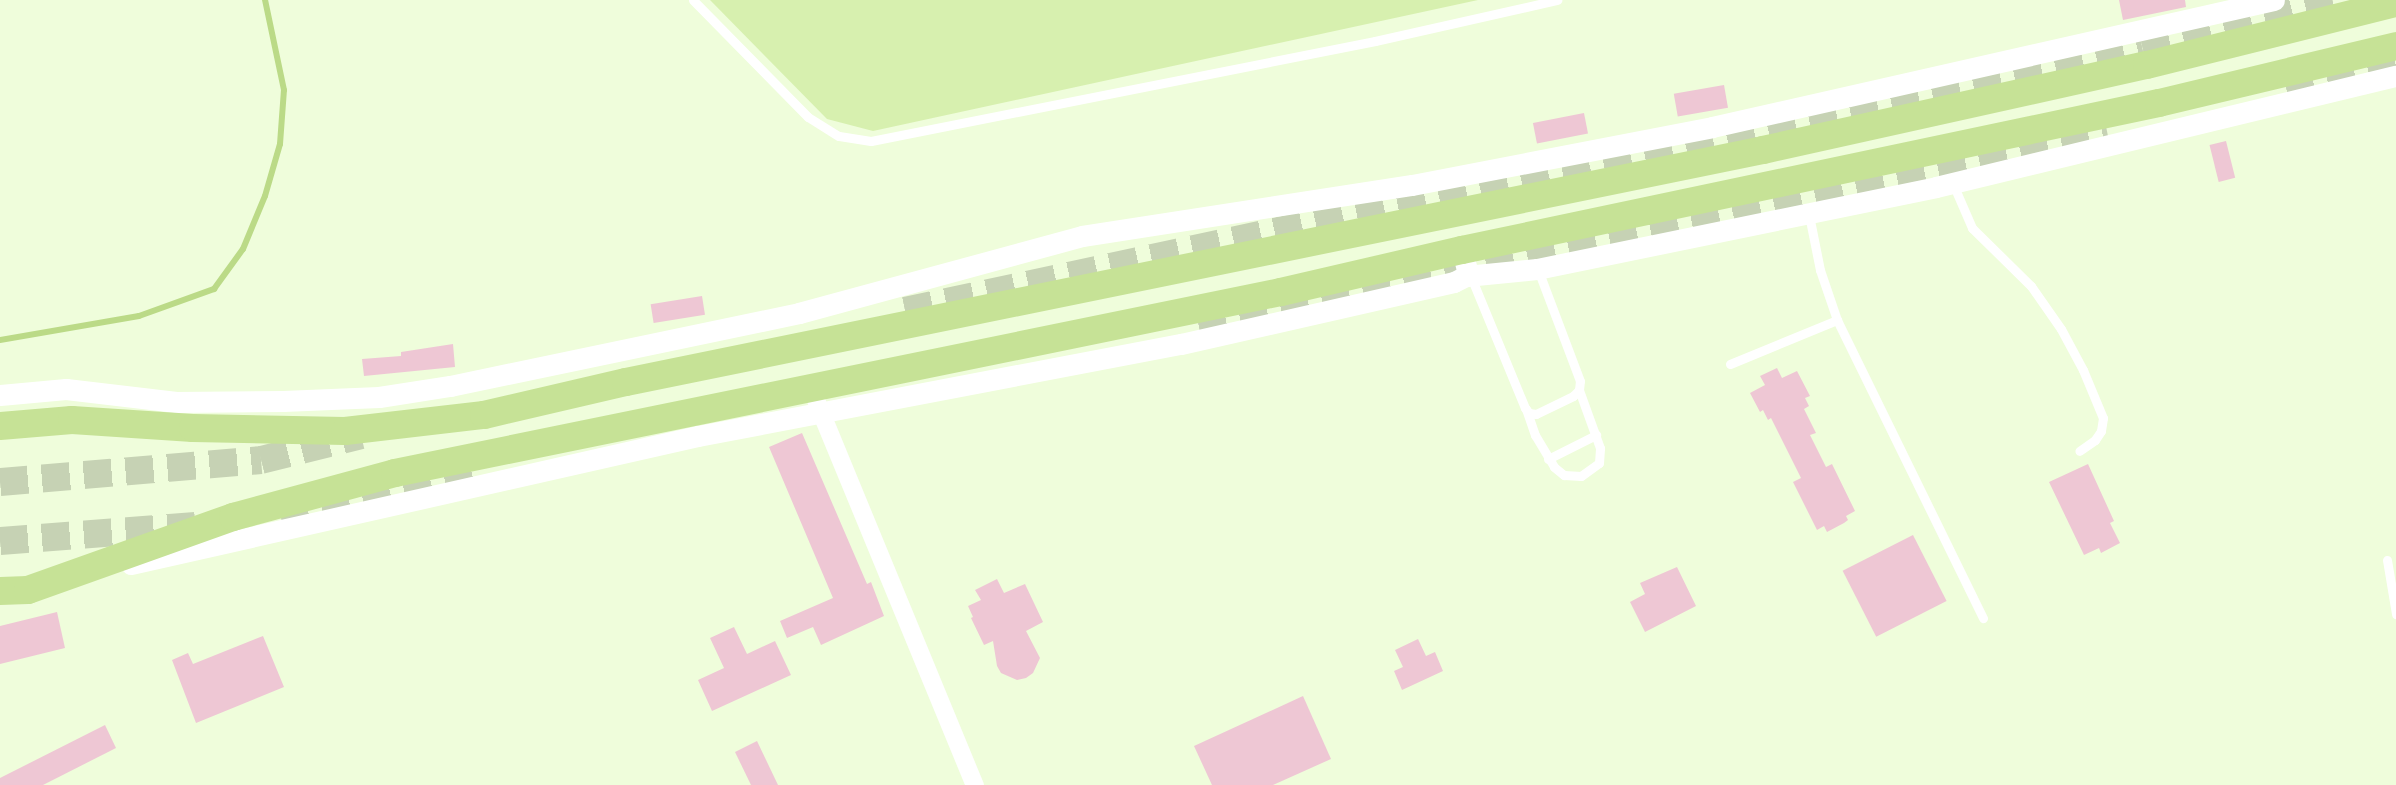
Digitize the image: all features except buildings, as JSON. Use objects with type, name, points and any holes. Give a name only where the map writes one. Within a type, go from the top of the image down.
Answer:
[{"type":"highway","points":[[0,426],[72,420],[283,432],[396,428],[484,415],[626,383],[1763,150],[2147,65],[2396,4]]},
{"type":"highway","points":[[0,591],[28,590],[233,517],[395,473],[816,399],[1281,292],[1466,267],[2396,46]]},
{"type":"street","points":[[0,395],[66,389],[176,402],[295,401],[379,397],[450,386],[799,313],[1082,236],[1412,185],[1712,127],[2274,0]]},
{"type":"street","points":[[1466,267],[1537,269],[1953,182],[2396,76]]},
{"type":"street","points":[[816,399],[975,785]]},
{"type":"street","points":[[0,597],[28,590]]},
{"type":"lane","points":[[693,0],[808,117],[839,136],[871,141],[1375,41],[1557,0]]},
{"type":"lane","points":[[1953,182],[1972,228],[2031,286],[2061,328],[2083,370],[2103,418],[2101,431],[2095,440],[2079,451]]},
{"type":"lane","points":[[1808,213],[1820,270],[1837,320],[1983,618]]},
{"type":"lane","points":[[1466,267],[1548,459],[1564,475],[1581,476],[1599,463],[1597,435],[1579,390],[1580,381],[1537,269]]},
{"type":"lane","points":[[1730,364],[1837,320]]},
{"type":"lane","points":[[1525,408],[1529,413],[1543,412],[1579,390]]},
{"type":"lane","points":[[1548,459],[1597,435]]},
{"type":"lane","points":[[2387,560],[2396,614]]},
{"type":"green space","points":[[710,0],[1478,0],[873,131],[827,119]]},
{"type":"waterway","points":[[0,340],[139,316],[214,289],[243,249],[265,196],[280,144],[284,90],[265,0]]},
{"type":"tunnel","points":[[905,311],[2142,46],[2333,0]]},
{"type":"tunnel","points":[[2287,92],[2396,64]]},
{"type":"tunnel","points":[[1198,323],[2108,136]]},
{"type":"tunnel","points":[[0,482],[261,460],[361,435]]},
{"type":"tunnel","points":[[281,518],[483,468]]},
{"type":"tunnel","points":[[0,541],[195,526]]}]
